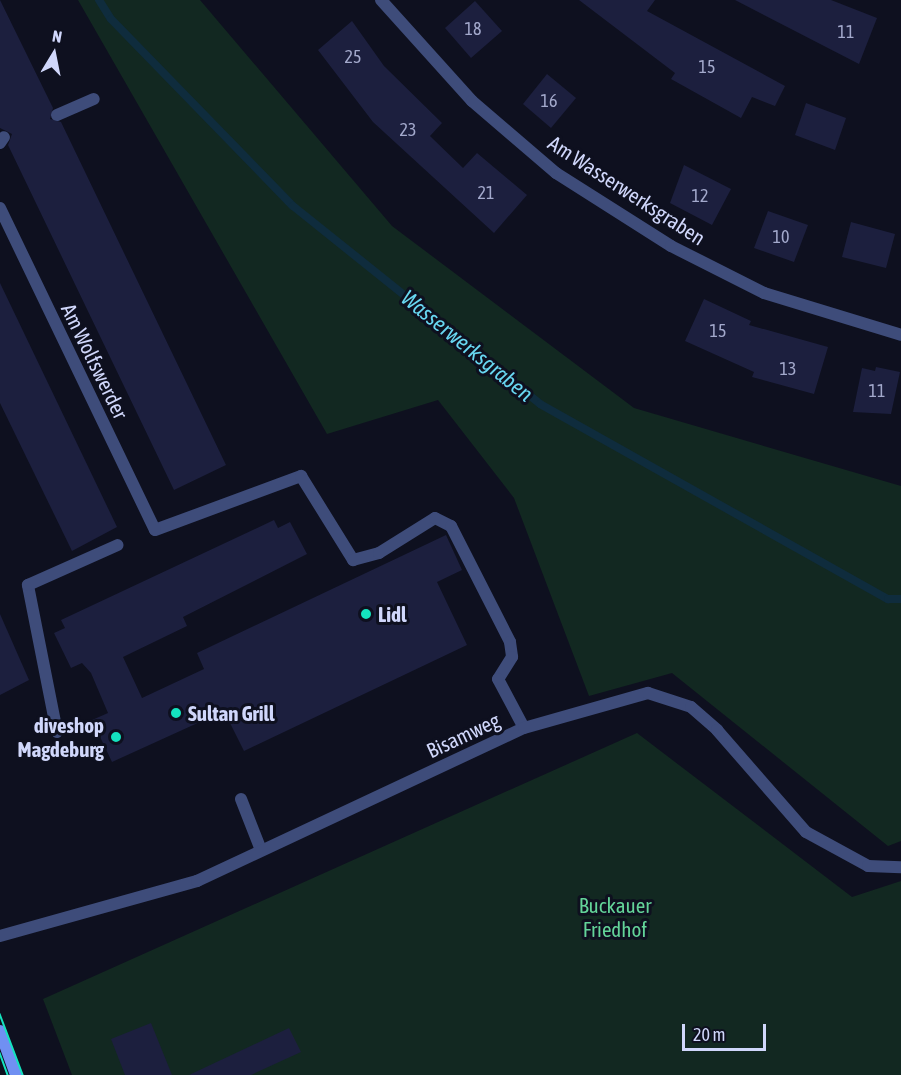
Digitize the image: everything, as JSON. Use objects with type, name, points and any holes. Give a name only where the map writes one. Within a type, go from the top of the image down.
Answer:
[{"type":"main road","points":[[0,1031],[16,1075]]},
{"type":"street","name":"Am Wasserwerksgraben","points":[[381,0],[472,101],[556,173],[671,246],[764,293],[901,335]]},
{"type":"street","points":[[57,115],[94,99]]},
{"type":"street","name":"Am Wolfswerder","points":[[0,208],[155,530],[302,476],[353,560],[378,552],[435,518],[451,526],[510,642],[512,657],[498,679],[524,728]]},
{"type":"street","points":[[57,732],[28,585],[118,545]]},
{"type":"street","name":"Bisamweg","points":[[0,936],[159,894],[261,850],[524,728],[627,697],[667,697],[691,707],[717,730],[806,832],[868,866],[901,867]]},
{"type":"street","points":[[241,799],[261,850]]},
{"type":"green space","points":[[78,0],[200,0],[392,226],[634,408],[901,486],[901,841],[888,846],[672,673],[589,696],[514,498],[438,400],[327,434]]},
{"type":"green space","name":"Buckauer Friedhof","points":[[637,733],[852,897],[901,881],[901,1075],[72,1075],[43,999]]},
{"type":"building","points":[[0,0],[53,108],[50,119],[61,122],[226,465],[174,490],[8,145],[12,134],[0,128]]},
{"type":"building","points":[[579,0],[655,0],[647,11],[785,86],[775,106],[752,97],[741,118],[671,79],[675,73]]},
{"type":"building","points":[[735,0],[831,0],[877,18],[859,64]]},
{"type":"building","points":[[475,1],[502,31],[471,58],[445,28]]},
{"type":"building","points":[[352,21],[384,66],[442,123],[430,136],[463,168],[477,153],[527,195],[494,233],[373,122],[318,50]]},
{"type":"building","points":[[547,74],[576,98],[551,128],[523,104]]},
{"type":"building","points":[[806,103],[846,118],[835,150],[795,135]]},
{"type":"building","points":[[684,165],[731,189],[712,225],[670,203]]},
{"type":"building","points":[[768,211],[808,225],[794,262],[754,248]]},
{"type":"building","points":[[851,222],[895,234],[886,268],[842,257]]},
{"type":"building","points":[[0,283],[117,527],[72,551],[0,403]]},
{"type":"building","points":[[704,299],[751,321],[749,325],[828,347],[814,394],[752,377],[754,372],[685,341]]},
{"type":"building","points":[[876,367],[900,372],[891,414],[853,412],[862,368],[875,371]]},
{"type":"building","points":[[274,520],[278,528],[290,522],[307,554],[183,617],[187,626],[123,657],[142,698],[204,669],[197,653],[446,535],[462,570],[437,582],[467,645],[244,751],[224,711],[112,762],[92,720],[108,713],[91,673],[82,663],[71,668],[54,633],[65,628],[61,620]]},
{"type":"building","points":[[0,614],[29,680],[0,695]]},
{"type":"building","points":[[151,1023],[172,1075],[125,1075],[111,1039]]},
{"type":"building","points":[[289,1028],[301,1052],[251,1075],[189,1075]]},
{"type":"waterway","name":"Wasserwerksgraben","points":[[99,0],[111,19],[293,206],[540,404],[888,599],[901,599]]},
{"type":"tram line","points":[[0,1014],[23,1075]]},
{"type":"tram line","points":[[0,1053],[8,1075]]},
{"type":"place","name":"Lidl","points":[[366,614]]},
{"type":"place","name":"Sultan Grill","points":[[176,713]]},
{"type":"place","name":"diveshop Magdeburg","points":[[116,737]]}]
